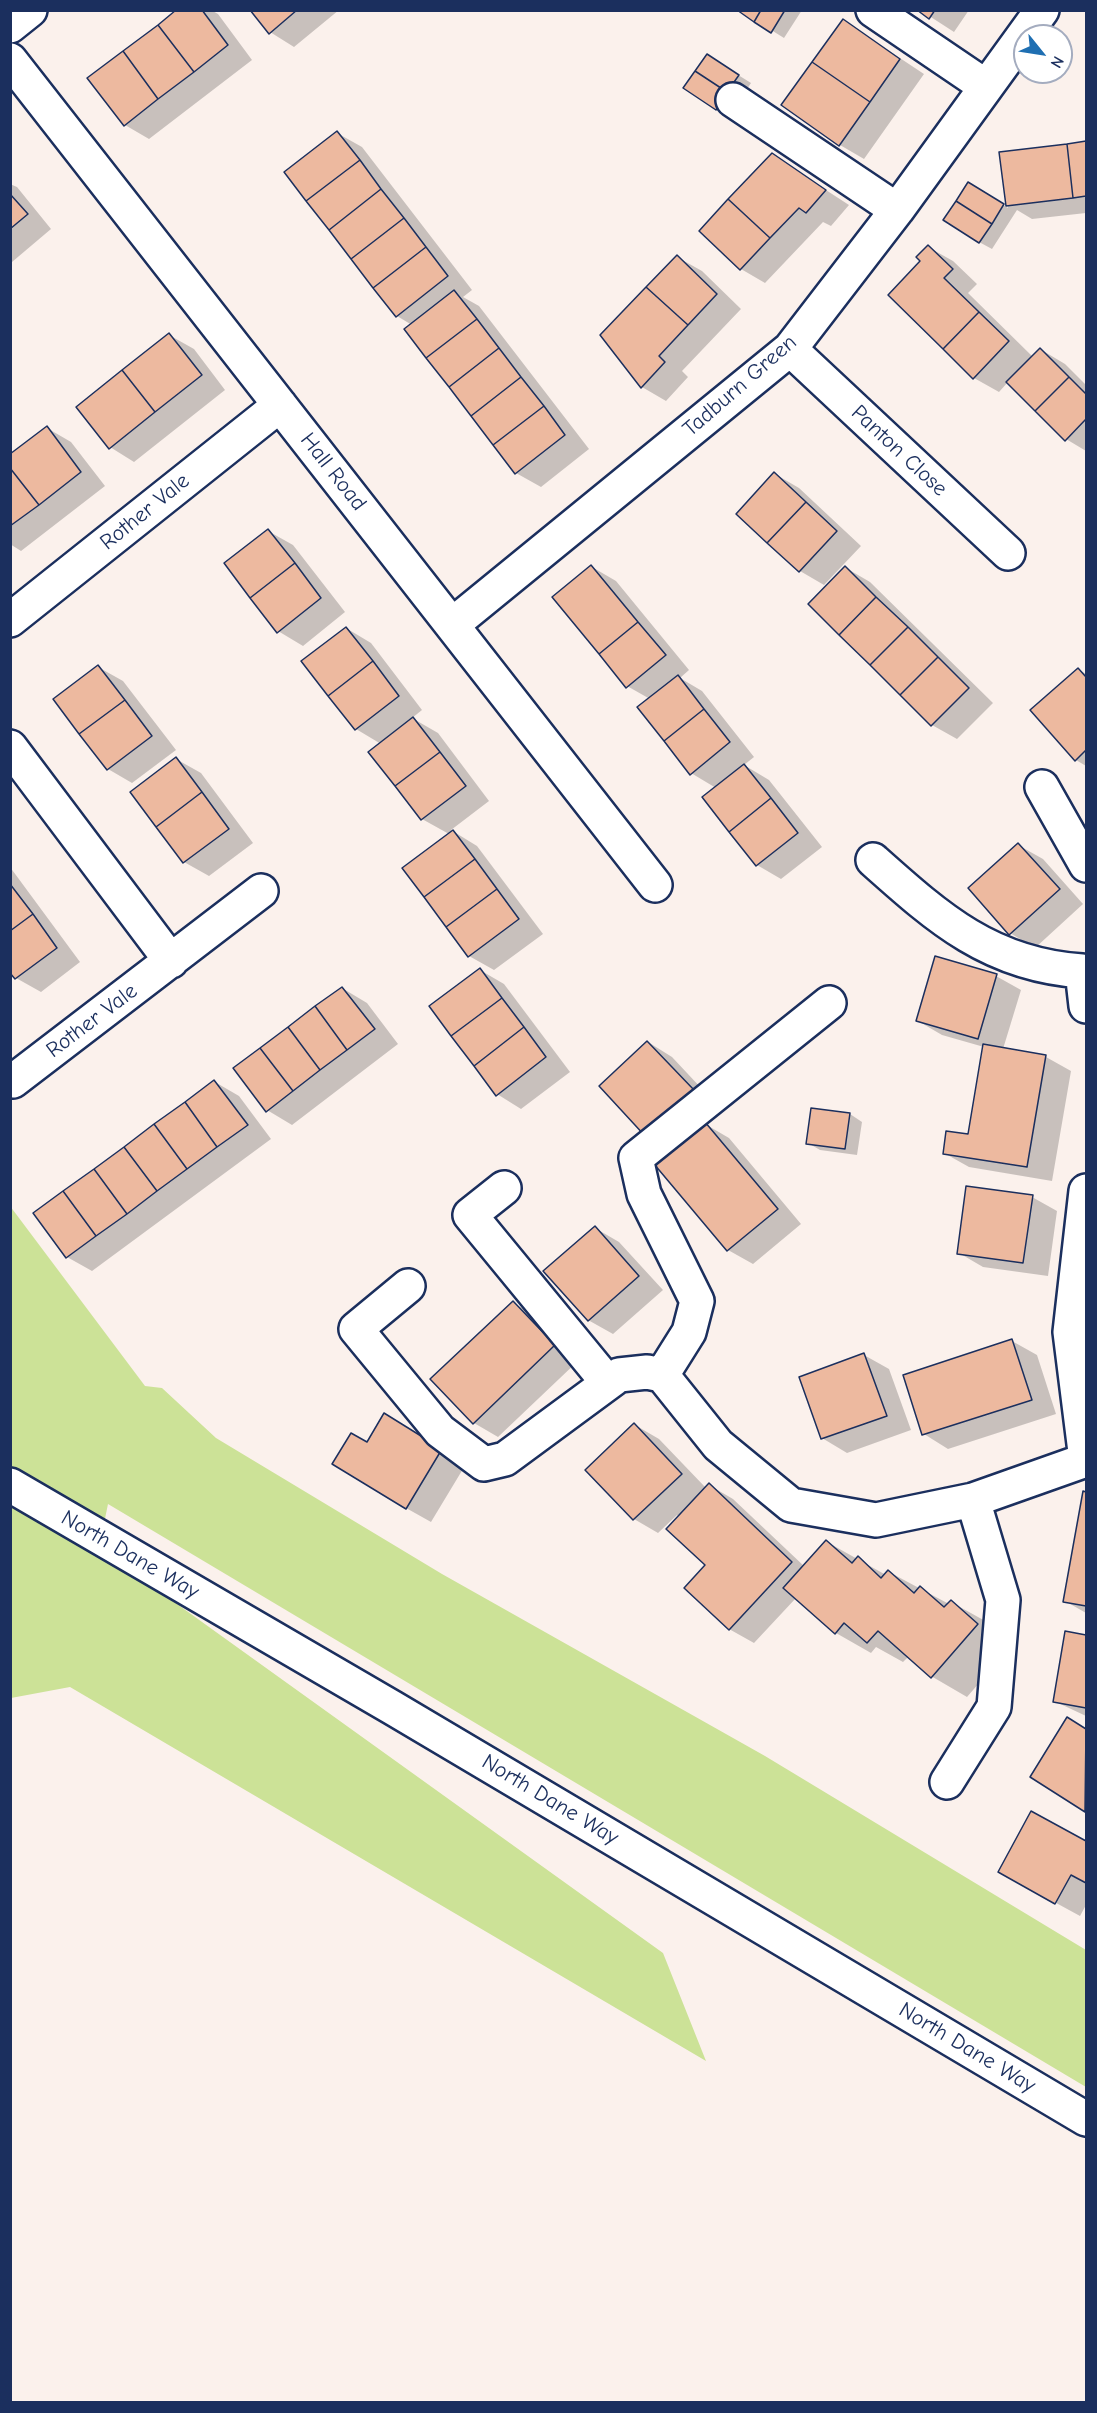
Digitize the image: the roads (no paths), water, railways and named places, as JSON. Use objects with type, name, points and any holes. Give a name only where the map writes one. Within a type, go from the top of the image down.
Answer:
[{"type":"street","points":[[10,26],[30,10]]},
{"type":"street","points":[[873,10],[985,86]]},
{"type":"street","name":"Tadburn Green","points":[[452,625],[790,349],[897,210],[1042,10]]},
{"type":"street","name":"Hall Road","points":[[10,60],[655,885]]},
{"type":"street","points":[[733,100],[897,210]]},
{"type":"street","name":"Panton Close","points":[[790,349],[1008,553]]},
{"type":"street","name":"Rother Vale","points":[[10,620],[280,405]]},
{"type":"street","points":[[10,747],[171,961]]},
{"type":"street","points":[[1042,787],[1086,865]]},
{"type":"street","points":[[873,860],[914,897],[974,941],[1019,960],[1056,969],[1084,966],[1086,1006]]},
{"type":"street","name":"Rother Vale","points":[[13,1082],[261,891]]},
{"type":"street","points":[[662,1375],[689,1332],[697,1301],[644,1194],[636,1158],[829,1003]]},
{"type":"street","points":[[504,1188],[470,1215],[608,1383]]},
{"type":"street","points":[[408,1286],[356,1329],[440,1431],[484,1464],[505,1459],[619,1375],[647,1372],[662,1375],[718,1445],[791,1505],[876,1520],[973,1500],[1086,1460],[1070,1332],[1086,1191]]},
{"type":"street","name":"North Dane Way","points":[[10,1485],[393,1708],[1086,2119]]},
{"type":"street","points":[[947,1782],[994,1707],[1003,1600],[973,1500]]}]
